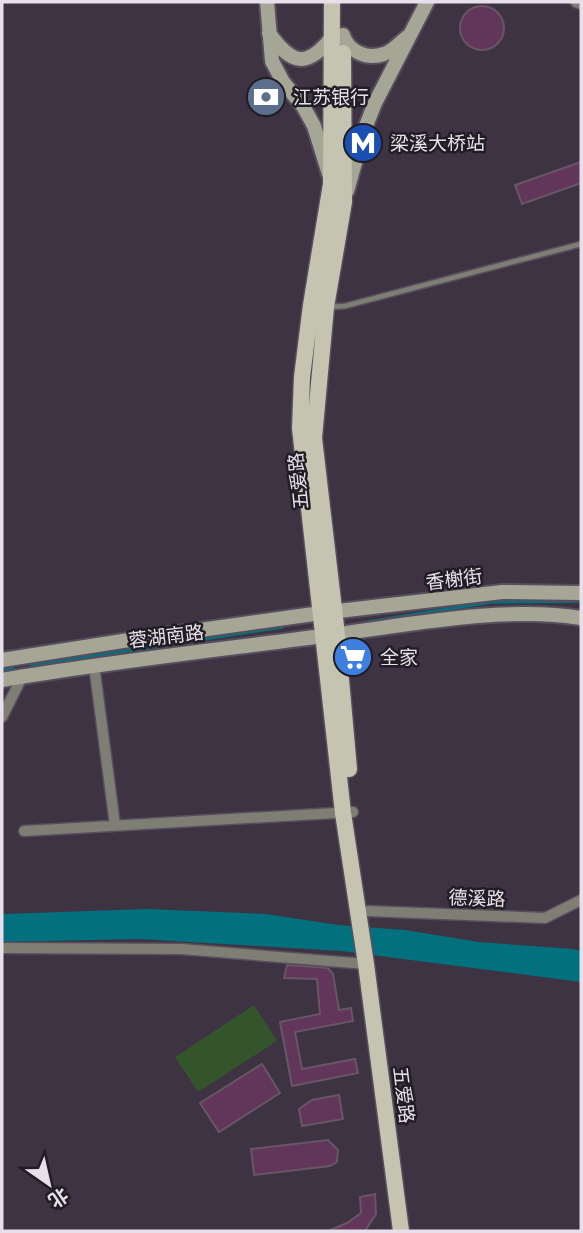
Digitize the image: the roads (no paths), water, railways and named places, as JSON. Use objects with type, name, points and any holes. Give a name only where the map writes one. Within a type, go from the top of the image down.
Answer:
[{"type":"main road","points":[[267,2],[272,61],[283,82],[303,106],[314,126],[331,184]]},
{"type":"main road","points":[[332,2],[338,35],[353,51],[373,55],[385,54],[413,32]]},
{"type":"main road","points":[[268,32],[288,56],[298,60],[312,56],[338,35],[342,2]]},
{"type":"main road","points":[[344,202],[364,131],[375,103],[427,2]]},
{"type":"main road","name":"五爱路","points":[[338,35],[331,184],[311,304],[302,377],[300,428],[330,635],[348,813],[365,918],[401,1231]]},
{"type":"main road","name":"五爱路","points":[[327,613],[314,438],[326,307],[344,202],[338,35]]},
{"type":"main road","name":"香榭街","points":[[327,613],[502,592],[581,593]]},
{"type":"main road","name":"蓉湖南路","points":[[2,660],[327,613]]},
{"type":"main road","name":"蓉湖南路","points":[[2,680],[94,665],[412,623],[520,614],[581,618]]},
{"type":"main road","points":[[20,657],[22,677]]},
{"type":"main road","name":"五爱路","points":[[370,964],[410,1231]]},
{"type":"street","points":[[576,2],[581,4]]},
{"type":"street","points":[[94,665],[115,825]]},
{"type":"street","points":[[2,717],[22,677]]},
{"type":"street","points":[[24,831],[348,813]]},
{"type":"street","name":"德溪路","points":[[365,918],[545,918],[581,901]]},
{"type":"street","points":[[2,948],[181,948],[370,964]]},
{"type":"lane","points":[[326,307],[345,306],[581,244]]},
{"type":"water","points":[[147,909],[266,914],[338,925],[405,930],[479,942],[573,949],[581,951],[581,982],[341,951],[140,939],[2,942],[2,914]]},
{"type":"waterway","points":[[363,623],[491,602],[581,601]]},
{"type":"waterway","points":[[31,665],[282,627]]},
{"type":"waterway","points":[[2,670],[13,668]]},
{"type":"place","name":"江苏银行","points":[[266,97]]},
{"type":"place","name":"梁溪大桥站","points":[[363,143]]},
{"type":"place","name":"全家","points":[[353,657]]}]
